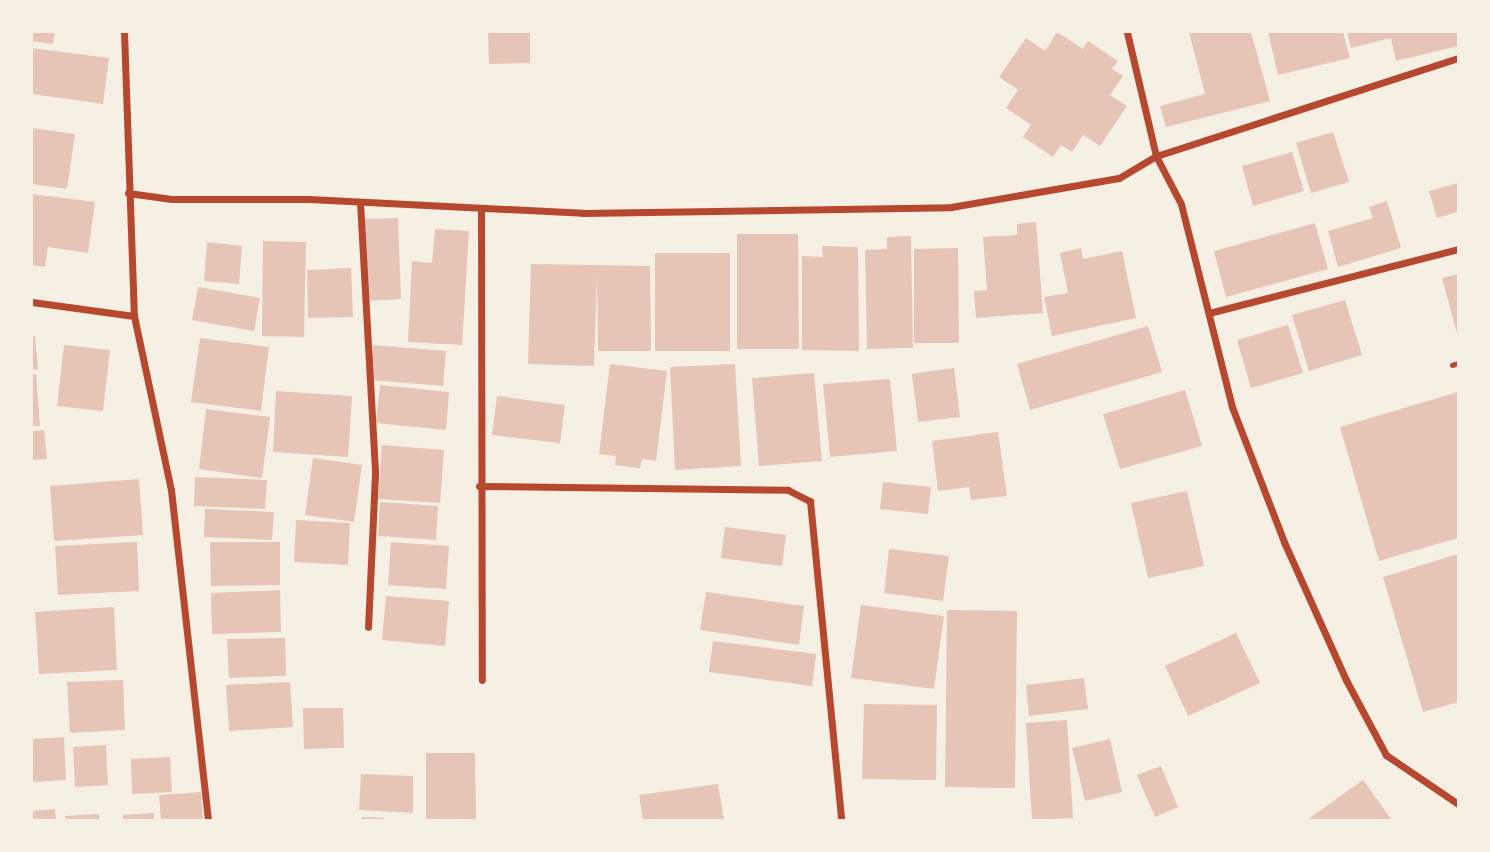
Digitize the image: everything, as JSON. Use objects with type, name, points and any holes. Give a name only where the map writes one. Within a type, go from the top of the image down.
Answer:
[{"type":"street","points":[[124,32],[134,316],[171,490],[208,821]]},
{"type":"street","points":[[1127,32],[1156,156],[1181,204],[1232,407],[1284,542],[1346,680],[1386,755],[1458,804]]},
{"type":"street","points":[[128,193],[172,199],[360,202],[583,213],[951,207],[1119,178],[1156,156],[1458,58]]},
{"type":"street","points":[[360,202],[375,474],[368,627]]},
{"type":"street","points":[[481,208],[479,486],[482,680]]},
{"type":"street","points":[[1209,313],[1458,249]]},
{"type":"street","points":[[32,302],[134,316]]},
{"type":"street","points":[[479,486],[788,489],[810,501],[841,821]]},
{"type":"building","points":[[32,32],[55,32],[53,44],[32,41]]},
{"type":"building","points":[[488,32],[530,32],[530,63],[489,64]]},
{"type":"building","points":[[1057,32],[1083,49],[1088,41],[1118,61],[1112,69],[1123,76],[1110,95],[1127,106],[1100,146],[1083,135],[1072,152],[1061,145],[1053,157],[1023,137],[1031,125],[1006,108],[1018,90],[999,77],[1026,38],[1045,51]]},
{"type":"building","points":[[1189,32],[1251,32],[1270,101],[1166,127],[1160,106],[1205,94]]},
{"type":"building","points":[[1268,32],[1343,32],[1350,58],[1278,75]]},
{"type":"building","points":[[1347,32],[1458,32],[1458,46],[1396,61],[1391,38],[1351,48]]},
{"type":"building","points":[[32,48],[109,58],[103,104],[32,94]]},
{"type":"building","points":[[32,128],[75,134],[67,189],[32,184]]},
{"type":"building","points":[[1333,132],[1349,182],[1311,193],[1296,143]]},
{"type":"building","points":[[1292,152],[1304,191],[1253,206],[1242,166]]},
{"type":"building","points":[[1458,183],[1458,212],[1437,218],[1429,191]]},
{"type":"building","points":[[32,194],[95,202],[88,253],[48,247],[45,267],[32,265]]},
{"type":"building","points":[[1387,201],[1401,248],[1338,267],[1328,231],[1373,218],[1369,207]]},
{"type":"building","points":[[398,218],[401,299],[367,301],[364,219]]},
{"type":"building","points":[[1036,222],[1043,313],[976,318],[974,291],[987,290],[983,237],[1017,235],[1017,224]]},
{"type":"building","points":[[1315,223],[1328,269],[1226,297],[1214,251]]},
{"type":"building","points":[[435,229],[469,231],[462,345],[408,342],[412,261],[432,263]]},
{"type":"building","points":[[737,234],[798,234],[799,349],[737,349]]},
{"type":"building","points":[[911,236],[913,348],[867,349],[865,250],[887,249],[887,237]]},
{"type":"building","points":[[263,241],[306,242],[304,337],[262,336]]},
{"type":"building","points":[[207,242],[242,246],[239,284],[204,281]]},
{"type":"building","points":[[822,246],[858,247],[859,351],[802,350],[802,256],[823,257]]},
{"type":"building","points":[[958,248],[959,343],[914,343],[914,249]]},
{"type":"building","points":[[1081,248],[1083,259],[1122,251],[1136,318],[1052,336],[1044,297],[1068,293],[1060,253]]},
{"type":"building","points":[[655,253],[730,253],[730,351],[655,351]]},
{"type":"building","points":[[531,264],[650,266],[651,351],[598,351],[597,275],[594,366],[528,364]]},
{"type":"building","points":[[351,268],[353,317],[308,318],[307,270]]},
{"type":"building","points":[[1458,274],[1458,337],[1442,278]]},
{"type":"building","points":[[198,287],[260,298],[254,331],[192,320]]},
{"type":"building","points":[[1345,300],[1362,355],[1309,371],[1292,315]]},
{"type":"building","points":[[1288,325],[1303,373],[1251,388],[1237,340]]},
{"type":"building","points":[[1148,326],[1162,372],[1030,410],[1017,364]]},
{"type":"building","points":[[32,336],[35,336],[38,369],[32,370]]},
{"type":"building","points":[[200,338],[269,347],[261,411],[191,402]]},
{"type":"building","points":[[64,345],[110,350],[103,411],[57,406]]},
{"type":"building","points":[[373,345],[446,351],[443,386],[370,380]]},
{"type":"building","points":[[610,364],[667,371],[656,461],[642,459],[640,468],[615,465],[616,456],[599,454]]},
{"type":"building","points":[[735,364],[741,466],[675,470],[670,367]]},
{"type":"building","points":[[954,368],[960,417],[918,422],[912,374]]},
{"type":"building","points":[[814,373],[822,461],[759,466],[752,378]]},
{"type":"building","points":[[36,374],[40,426],[32,426],[32,375]]},
{"type":"building","points":[[890,379],[897,451],[830,457],[823,384]]},
{"type":"building","points":[[380,385],[449,392],[446,430],[376,423]]},
{"type":"building","points":[[1185,390],[1202,446],[1120,469],[1103,414]]},
{"type":"building","points":[[276,391],[352,396],[348,457],[273,452]]},
{"type":"building","points":[[1458,392],[1458,538],[1379,561],[1340,427]]},
{"type":"building","points":[[497,396],[565,405],[560,443],[492,435]]},
{"type":"building","points":[[206,409],[270,417],[262,478],[199,469]]},
{"type":"building","points":[[44,430],[47,459],[32,460],[32,431]]},
{"type":"building","points":[[998,432],[1007,496],[971,500],[969,487],[938,491],[932,441]]},
{"type":"building","points":[[382,445],[444,450],[440,503],[378,499]]},
{"type":"building","points":[[313,458],[362,465],[354,522],[305,515]]},
{"type":"building","points":[[195,477],[267,480],[265,509],[194,506]]},
{"type":"building","points":[[139,479],[143,535],[54,541],[50,486]]},
{"type":"building","points":[[883,482],[931,487],[928,514],[880,509]]},
{"type":"building","points":[[1187,491],[1204,566],[1148,578],[1131,503]]},
{"type":"building","points":[[380,502],[438,506],[436,540],[378,536]]},
{"type":"building","points":[[205,509],[274,512],[272,540],[204,537]]},
{"type":"building","points":[[296,520],[350,523],[348,565],[294,562]]},
{"type":"building","points":[[725,527],[786,535],[782,566],[721,558]]},
{"type":"building","points":[[137,542],[139,591],[58,595],[55,546]]},
{"type":"building","points":[[210,542],[280,542],[280,585],[211,586]]},
{"type":"building","points":[[391,542],[449,546],[446,589],[388,585]]},
{"type":"building","points":[[889,549],[949,556],[943,601],[884,593]]},
{"type":"building","points":[[1458,554],[1458,702],[1423,712],[1383,577]]},
{"type":"building","points":[[280,590],[281,632],[212,634],[211,593]]},
{"type":"building","points":[[706,592],[804,606],[799,645],[700,630]]},
{"type":"building","points":[[386,596],[449,601],[445,646],[382,640]]},
{"type":"building","points":[[861,605],[944,616],[934,689],[851,678]]},
{"type":"building","points":[[114,607],[117,670],[39,674],[35,612]]},
{"type":"building","points":[[947,610],[1017,611],[1015,788],[945,787]]},
{"type":"building","points":[[1236,633],[1260,683],[1188,716],[1165,666]]},
{"type":"building","points":[[285,638],[286,676],[229,678],[227,639]]},
{"type":"building","points":[[713,641],[816,654],[812,686],[709,672]]},
{"type":"building","points":[[1084,678],[1088,709],[1029,716],[1026,685]]},
{"type":"building","points":[[123,680],[125,730],[70,733],[67,682]]},
{"type":"building","points":[[290,682],[293,727],[229,731],[226,685]]},
{"type":"building","points":[[864,704],[937,705],[936,780],[862,779]]},
{"type":"building","points":[[303,708],[343,708],[344,748],[304,749]]},
{"type":"building","points":[[1067,720],[1073,818],[1032,820],[1026,723]]},
{"type":"building","points":[[64,737],[66,780],[32,782],[32,739]]},
{"type":"building","points":[[1110,739],[1122,792],[1085,801],[1072,748]]},
{"type":"building","points":[[106,745],[108,785],[75,787],[73,747]]},
{"type":"building","points":[[426,753],[475,753],[476,820],[426,820]]},
{"type":"building","points":[[170,757],[172,792],[132,794],[131,759]]},
{"type":"building","points":[[1161,766],[1178,807],[1155,817],[1137,775]]},
{"type":"building","points":[[361,774],[413,776],[413,813],[359,810]]},
{"type":"building","points":[[1363,780],[1392,820],[1307,820]]},
{"type":"building","points":[[718,784],[724,820],[643,820],[639,795]]},
{"type":"building","points":[[201,792],[203,820],[161,820],[159,795]]},
{"type":"building","points":[[55,809],[56,820],[32,820],[32,811]]},
{"type":"building","points":[[154,813],[154,820],[123,820],[123,815]]},
{"type":"building","points":[[99,814],[99,820],[66,820],[65,816]]},
{"type":"building","points":[[362,817],[384,818],[384,820],[362,820]]}]
